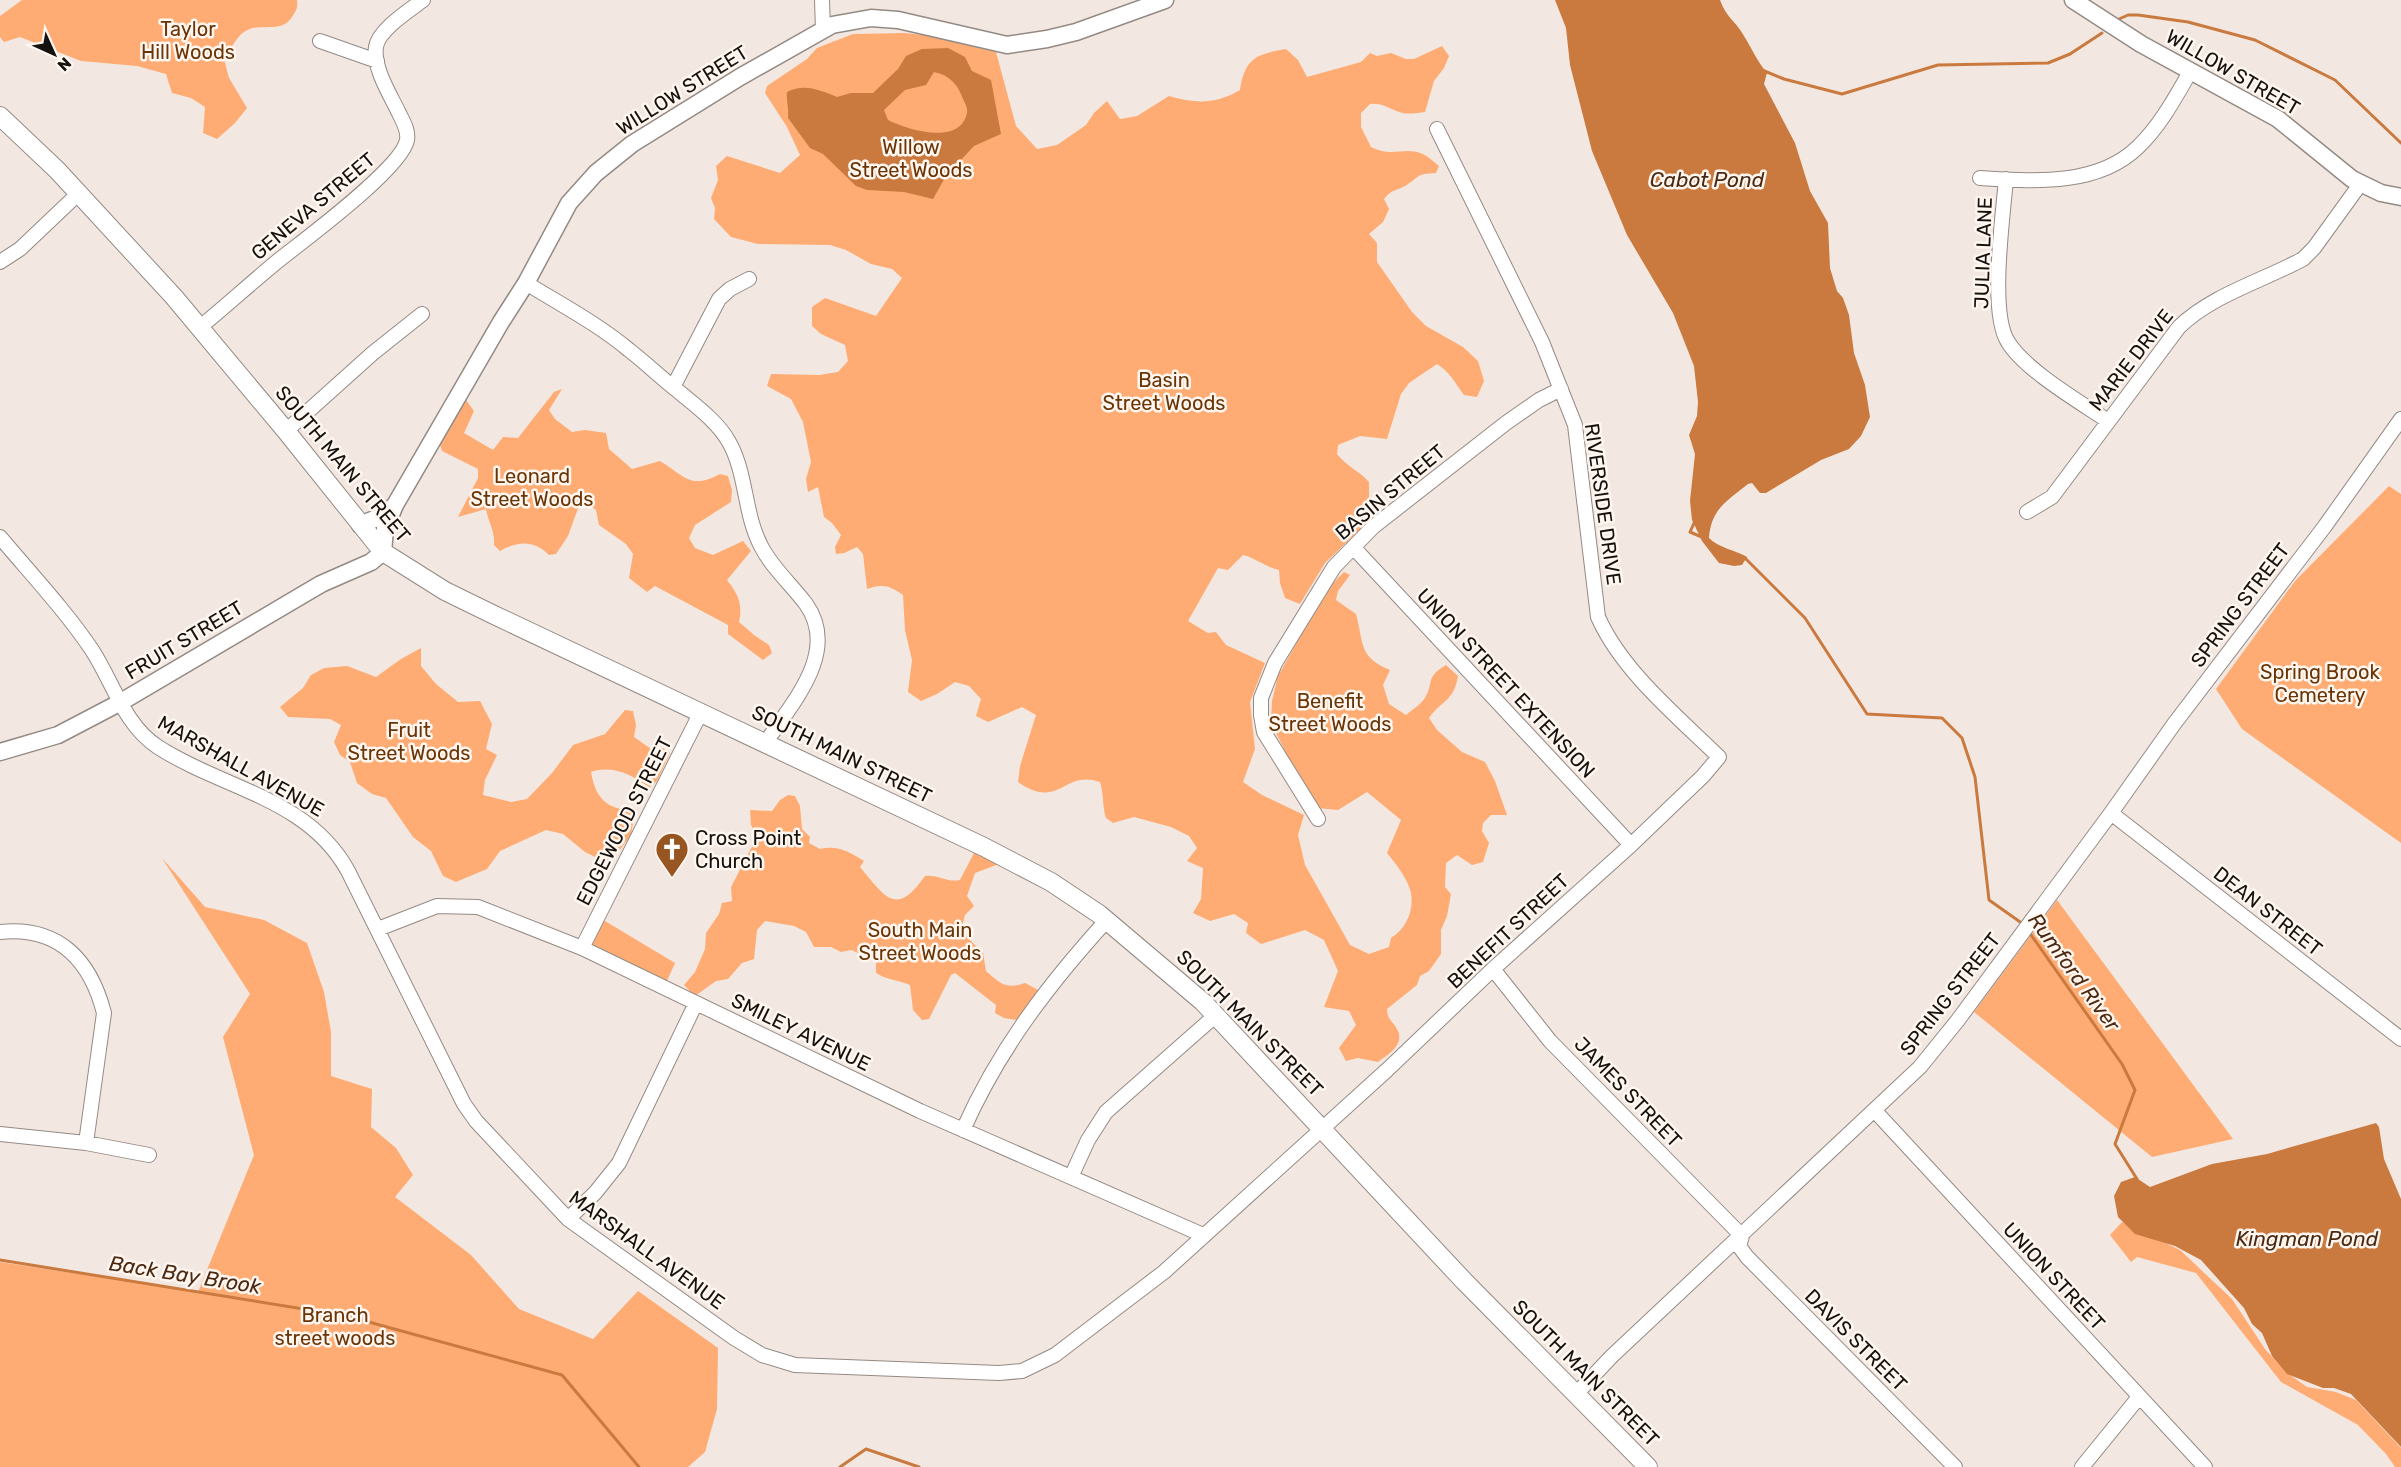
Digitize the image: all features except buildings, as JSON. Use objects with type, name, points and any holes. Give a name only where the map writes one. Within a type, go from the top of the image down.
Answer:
[{"type":"main road","name":"SOUTH MAIN STREET","points":[[0,116],[33,145],[79,194],[199,328],[286,430],[383,552],[445,591],[1012,861],[1051,882],[1107,920],[1216,1015],[1323,1128],[1384,1197],[1575,1395],[1648,1467]]},
{"type":"street","points":[[320,41],[377,61],[376,45],[381,36],[398,18],[423,0]]},
{"type":"street","points":[[822,0],[823,30]]},
{"type":"street","name":"WILLOW STREET","points":[[383,552],[385,529],[395,505],[526,283],[569,203],[610,160],[740,77],[832,25],[849,21],[898,20],[1007,45],[1076,32],[1165,0]]},
{"type":"street","name":"WILLOW STREET","points":[[2073,0],[2105,22],[2190,72],[2278,119],[2342,173],[2381,193],[2401,197]]},
{"type":"street","name":"GENEVA STREET","points":[[199,328],[350,203],[389,167],[404,149],[408,139],[406,128],[377,61]]},
{"type":"street","points":[[1980,178],[2073,178],[2107,168],[2136,149],[2160,122],[2190,72]]},
{"type":"street","name":"RIVERSIDE DRIVE","points":[[1437,129],[1542,342],[1575,425],[1598,617],[1611,644],[1637,675],[1719,757],[1717,759]]},
{"type":"street","name":"JULIA LANE","points":[[2006,179],[1998,287],[2000,325],[2007,342],[2020,357],[2058,388],[2108,421]]},
{"type":"street","name":"MARIE DRIVE","points":[[2027,512],[2052,497],[2179,327],[2193,314],[2303,259],[2314,248],[2361,183]]},
{"type":"street","points":[[0,262],[20,249],[79,194]]},
{"type":"street","points":[[673,387],[719,299],[730,289],[749,279]]},
{"type":"street","points":[[526,283],[628,349],[717,426],[728,440],[736,457],[751,521],[761,547],[807,606],[818,634],[818,649],[804,686],[766,742]]},
{"type":"street","points":[[286,430],[373,353],[422,314]]},
{"type":"street","name":"BASIN STREET","points":[[1318,819],[1264,732],[1261,698],[1275,663],[1334,567],[1373,527],[1506,423],[1561,388]]},
{"type":"street","name":"SPRING STREET","points":[[1575,1395],[1612,1356],[1920,1067],[2111,813],[2174,724],[2325,526],[2401,419]]},
{"type":"street","points":[[360,525],[382,516],[395,505]]},
{"type":"street","name":"MARSHALL AVENUE","points":[[0,537],[65,614],[92,651],[132,722],[157,746],[288,810],[310,824],[339,855],[464,1104],[476,1121],[568,1219],[742,1343],[778,1362],[816,1367],[999,1373],[1022,1371],[1056,1355],[1164,1272],[1203,1235]]},
{"type":"street","name":"UNION STREET EXTENSION","points":[[1353,547],[1630,845]]},
{"type":"street","name":"FRUIT STREET","points":[[0,752],[58,735],[121,702],[321,584],[371,562],[383,552]]},
{"type":"street","name":"EDGEWOOD STREET","points":[[582,948],[701,712]]},
{"type":"street","name":"BENEFIT STREET","points":[[1203,1235],[1323,1128],[1630,845],[1717,759]]},
{"type":"street","name":"DEAN STREET","points":[[2111,813],[2401,1039]]},
{"type":"street","name":"SMILEY AVENUE","points":[[378,929],[437,906],[478,907],[582,948],[963,1130],[1203,1235]]},
{"type":"street","points":[[963,1130],[986,1082],[1018,1029],[1077,953],[1107,920]]},
{"type":"street","points":[[0,932],[17,930],[36,933],[66,948],[89,973],[99,993],[104,1013],[86,1143]]},
{"type":"street","name":"JAMES STREET","points":[[1493,969],[1550,1041],[1742,1236]]},
{"type":"street","points":[[568,1219],[595,1193],[619,1163],[696,1003]]},
{"type":"street","points":[[1071,1177],[1088,1140],[1106,1112],[1216,1015]]},
{"type":"street","name":"UNION STREET","points":[[1875,1111],[2205,1467]]},
{"type":"street","points":[[0,1134],[86,1143],[149,1155]]},
{"type":"street","name":"DAVIS STREET","points":[[1742,1236],[1739,1246],[1747,1257],[1955,1467]]},
{"type":"street","points":[[2082,1467],[2139,1396]]},
{"type":"green space","name":"Taylor Hill Woods","points":[[22,0],[297,0],[297,5],[292,17],[282,25],[250,29],[241,34],[224,59],[229,78],[247,108],[235,123],[217,139],[203,133],[205,107],[191,98],[172,93],[166,74],[137,66],[81,61],[20,37],[4,42],[0,37],[0,16]]},
{"type":"green space","name":"Basin Street Woods","points":[[853,34],[924,35],[996,52],[1016,126],[1037,149],[1057,145],[1086,125],[1094,113],[1107,101],[1120,119],[1137,116],[1169,96],[1206,101],[1231,95],[1240,90],[1249,64],[1267,53],[1286,49],[1298,60],[1307,77],[1361,62],[1370,53],[1377,56],[1391,53],[1406,59],[1414,59],[1442,46],[1449,56],[1444,68],[1434,81],[1425,112],[1402,113],[1382,105],[1370,104],[1361,113],[1361,127],[1371,147],[1386,152],[1416,152],[1425,155],[1439,166],[1436,173],[1421,175],[1387,196],[1384,199],[1389,209],[1383,222],[1369,234],[1377,243],[1377,262],[1412,312],[1426,326],[1463,347],[1478,361],[1484,381],[1477,397],[1464,395],[1449,374],[1437,364],[1409,383],[1401,394],[1387,439],[1360,436],[1338,445],[1337,454],[1340,458],[1369,482],[1369,521],[1325,563],[1300,604],[1285,598],[1279,570],[1243,555],[1228,570],[1218,568],[1188,621],[1208,633],[1216,632],[1226,645],[1265,663],[1250,702],[1255,749],[1243,782],[1262,795],[1304,815],[1298,835],[1305,865],[1350,945],[1369,954],[1389,947],[1391,938],[1405,925],[1410,913],[1412,900],[1407,882],[1387,853],[1401,820],[1367,792],[1338,810],[1317,808],[1299,779],[1271,723],[1272,701],[1278,676],[1327,589],[1344,572],[1350,575],[1338,591],[1336,600],[1356,614],[1367,654],[1372,660],[1390,670],[1383,685],[1389,704],[1406,715],[1425,698],[1432,677],[1439,669],[1446,665],[1458,676],[1454,691],[1429,718],[1437,730],[1462,752],[1485,762],[1495,781],[1507,815],[1491,815],[1483,823],[1482,831],[1489,843],[1483,862],[1472,865],[1457,855],[1446,863],[1445,887],[1451,894],[1447,916],[1441,930],[1441,954],[1429,971],[1420,976],[1417,985],[1387,1009],[1389,1018],[1398,1031],[1399,1041],[1394,1049],[1378,1062],[1358,1058],[1346,1061],[1339,1048],[1356,1025],[1349,1011],[1324,1007],[1338,971],[1324,940],[1305,930],[1261,944],[1246,933],[1248,923],[1234,914],[1210,921],[1193,913],[1201,899],[1203,868],[1187,861],[1197,848],[1189,836],[1171,827],[1134,817],[1113,823],[1106,818],[1100,782],[1088,779],[1053,791],[1043,792],[1032,790],[1018,782],[1020,766],[1036,715],[1022,707],[988,722],[976,716],[981,699],[969,686],[955,682],[921,701],[908,692],[912,660],[905,630],[903,595],[886,586],[867,589],[863,554],[857,547],[836,554],[835,547],[841,535],[824,517],[818,487],[808,492],[806,479],[811,462],[803,422],[791,399],[767,386],[771,374],[820,375],[838,372],[848,361],[845,345],[821,334],[812,326],[812,307],[825,298],[876,316],[902,278],[892,269],[871,264],[846,250],[830,245],[758,244],[731,237],[714,219],[715,208],[711,198],[718,180],[716,166],[727,156],[780,173],[800,155],[787,127],[765,93],[767,86],[807,59],[817,48],[827,44]]},
{"type":"green space","name":"Leonard Street Woods","points":[[562,389],[549,410],[555,419],[572,432],[585,430],[606,433],[609,449],[632,469],[660,461],[694,481],[710,479],[720,474],[728,476],[732,490],[731,502],[695,525],[689,538],[695,548],[713,555],[743,541],[751,551],[727,580],[739,600],[739,622],[769,645],[772,653],[763,660],[728,634],[728,625],[655,586],[647,592],[629,578],[633,554],[626,544],[599,525],[596,510],[587,503],[580,503],[568,536],[556,554],[549,555],[538,547],[526,544],[513,545],[500,551],[494,545],[486,509],[458,517],[478,478],[478,469],[442,451],[440,444],[466,400],[474,411],[464,433],[493,450],[503,437],[518,438],[554,392]]},
{"type":"green space","name":"Spring Brook Cemetery","points":[[2389,486],[2401,494],[2401,843],[2242,729],[2216,689],[2295,581]]},
{"type":"green space","name":"Fruit Street Woods","points":[[421,648],[421,666],[436,684],[458,702],[480,701],[492,724],[486,749],[497,755],[485,780],[483,795],[511,802],[527,799],[552,773],[573,745],[605,734],[625,710],[633,711],[636,725],[634,737],[651,749],[663,748],[670,753],[657,781],[649,788],[622,772],[599,770],[591,772],[596,790],[604,801],[617,808],[635,811],[631,835],[609,864],[585,852],[563,834],[546,830],[500,851],[487,869],[456,882],[443,876],[431,851],[413,837],[386,798],[372,794],[357,783],[350,762],[340,755],[334,742],[341,725],[330,719],[288,717],[280,707],[303,688],[311,675],[324,668],[347,666],[376,677]]},
{"type":"green space","name":"South Main Street Woods","points":[[788,795],[795,796],[800,806],[802,829],[810,837],[809,843],[820,849],[843,850],[864,861],[860,867],[884,894],[891,898],[899,899],[906,896],[925,876],[960,880],[975,851],[999,864],[975,873],[967,896],[974,906],[965,915],[962,927],[969,939],[983,953],[986,971],[995,979],[1013,986],[1025,983],[1038,990],[1027,1011],[1016,1020],[1004,1018],[995,1013],[996,1005],[955,973],[951,975],[929,1019],[922,1020],[913,1010],[910,985],[876,973],[876,962],[873,959],[851,950],[841,952],[831,947],[814,947],[806,932],[794,926],[765,921],[757,930],[754,959],[742,963],[728,979],[716,981],[695,996],[684,985],[695,972],[705,949],[706,933],[719,914],[722,903],[732,901],[731,887],[757,837],[751,825],[750,810],[772,811],[780,800]]},
{"type":"green space","name":"Branch street woods","points":[[162,858],[205,907],[264,920],[307,943],[324,992],[331,1032],[331,1076],[372,1089],[371,1127],[396,1148],[413,1175],[395,1197],[471,1255],[519,1309],[593,1339],[638,1291],[718,1348],[717,1409],[705,1452],[688,1467],[0,1467],[0,1262],[198,1292],[254,1155],[223,1037],[250,994]]},
{"type":"green space","points":[[2057,900],[2233,1139],[2152,1157],[1974,1012]]},
{"type":"green space","points":[[600,918],[675,963],[666,983],[592,950],[589,939]]},
{"type":"green space","name":"Kingman Pond","points":[[2122,1222],[2180,1250],[2232,1299],[2265,1349],[2286,1372],[2307,1387],[2336,1392],[2356,1400],[2401,1448],[2401,1467],[2395,1467],[2386,1454],[2358,1425],[2281,1382],[2196,1273],[2137,1257],[2131,1262],[2110,1235]]},
{"type":"water","name":"Cabot Pond","points":[[1555,0],[1720,0],[1767,73],[1764,84],[1795,143],[1810,191],[1828,223],[1830,268],[1837,291],[1843,298],[1849,315],[1854,353],[1865,385],[1870,417],[1861,436],[1849,449],[1821,460],[1766,493],[1760,493],[1752,483],[1748,484],[1721,506],[1710,528],[1709,538],[1747,557],[1742,565],[1719,563],[1702,541],[1692,520],[1690,501],[1695,454],[1689,435],[1697,416],[1698,402],[1694,366],[1673,313],[1627,235],[1592,151],[1570,65],[1566,28]]},
{"type":"water","points":[[948,48],[965,57],[972,71],[991,80],[1001,134],[974,146],[946,176],[933,199],[904,192],[867,190],[856,186],[823,154],[810,148],[788,118],[787,92],[806,88],[837,97],[851,93],[873,93],[898,69],[906,56],[922,49]],"holes":[[[934,72],[953,81],[961,94],[967,111],[962,123],[955,129],[932,133],[908,128],[888,120],[884,110],[905,90],[926,85]]]},
{"type":"water","name":"Kingman Pond","points":[[2376,1123],[2379,1127],[2384,1159],[2401,1199],[2401,1447],[2351,1394],[2334,1388],[2323,1388],[2287,1374],[2272,1356],[2262,1333],[2252,1324],[2244,1308],[2201,1260],[2175,1246],[2135,1234],[2118,1217],[2114,1196],[2121,1182],[2135,1177],[2150,1187],[2212,1164],[2267,1154]]},
{"type":"waterway","points":[[2119,19],[2128,15],[2138,15],[2188,22],[2255,40],[2335,80],[2401,143]]},
{"type":"waterway","points":[[1762,70],[1784,79],[1842,94],[1938,65],[2048,63],[2070,54],[2102,33]]},
{"type":"waterway","name":"Rumford River","points":[[1695,521],[1690,532],[1704,538]]},
{"type":"waterway","name":"Rumford River","points":[[1745,558],[1805,618],[1867,714],[1942,718],[1962,738],[1975,777],[1989,900],[2023,924]]},
{"type":"waterway","name":"Rumford River","points":[[2029,932],[2122,1064],[2135,1090],[2115,1144],[2137,1179]]},
{"type":"waterway","name":"Back Bay Brook","points":[[0,1260],[347,1316],[562,1375],[639,1467]]},
{"type":"waterway","name":"Back Bay Brook","points":[[840,1467],[866,1449],[919,1467]]},
{"type":"place","name":"Cross Point Church","points":[[672,878]]},
{"type":"park label","name":"Willow Street Woods","points":[[911,158]]},
{"type":"park label","name":"Benefit Street Woods","points":[[1330,712]]}]
